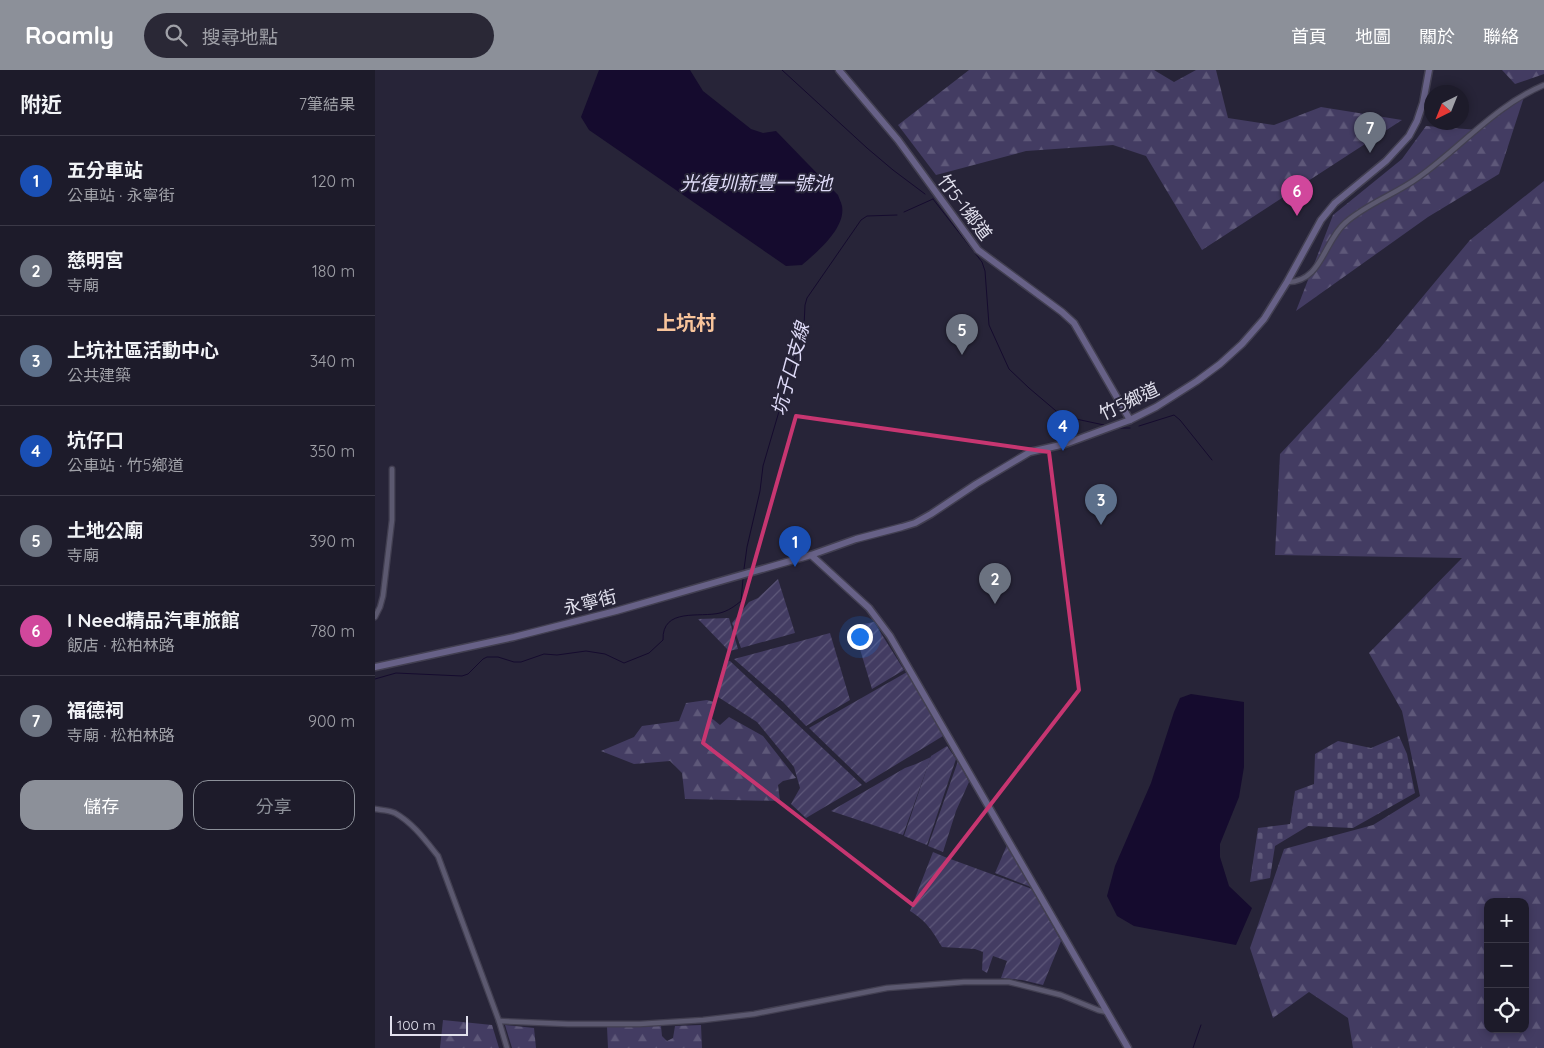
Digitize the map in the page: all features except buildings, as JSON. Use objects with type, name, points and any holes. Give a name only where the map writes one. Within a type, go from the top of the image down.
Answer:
[{"type":"street","name":"竹5-1鄉道","points":[[839,70],[898,140],[978,250],[1074,323],[1130,420]]},
{"type":"street","name":"竹5鄉道","points":[[811,555],[856,539],[915,523],[983,479],[1030,452],[1065,444],[1130,420],[1177,394],[1220,364],[1242,344],[1264,319],[1321,220],[1331,208],[1386,161],[1409,136],[1417,121],[1423,103],[1429,70]]},
{"type":"street","points":[[1287,282],[1306,278],[1316,269],[1344,223],[1418,178],[1485,123],[1529,91],[1544,85]]},
{"type":"street","points":[[375,617],[383,596],[392,520],[392,469]]},
{"type":"street","points":[[811,555],[869,608],[890,636],[1128,1048]]},
{"type":"street","name":"永寧街","points":[[375,668],[513,637],[616,611],[811,555]]},
{"type":"street","points":[[375,809],[393,812],[407,822],[438,856],[499,1021],[507,1048]]},
{"type":"street","points":[[499,1021],[631,1024],[703,1020],[754,1014],[887,988],[964,982],[1009,982],[1019,984],[1061,995],[1107,1012]]},
{"type":"highlighted area","points":[[796,416],[1049,452],[1079,690],[913,905],[703,743]]},
{"type":"green space","points":[[969,70],[1154,70],[1174,82],[1196,70],[1216,70],[1228,118],[1274,125],[1321,107],[1402,120],[1202,250],[1146,156],[1113,145],[1026,151],[936,175],[898,125]]},
{"type":"green space","points":[[1502,70],[1544,70],[1544,74],[1515,84]]},
{"type":"green space","points":[[1524,97],[1499,174],[1428,217],[1296,311],[1333,215],[1402,159],[1424,129],[1479,130]]},
{"type":"green space","points":[[1544,181],[1544,1048],[1353,1048],[1348,1018],[1309,992],[1273,1018],[1250,948],[1284,849],[1373,825],[1420,796],[1402,711],[1369,653],[1462,558],[1275,555],[1280,454],[1380,348],[1470,240]]},
{"type":"green space","points":[[778,579],[795,633],[741,648],[732,623],[749,602],[758,598]]},
{"type":"green space","points":[[729,618],[738,649],[729,651],[698,619]]},
{"type":"green space","points":[[874,622],[904,670],[872,689],[853,626]]},
{"type":"green space","points":[[830,633],[850,700],[806,726],[783,702],[734,659]]},
{"type":"green space","points":[[730,661],[862,785],[806,818],[791,804],[800,788],[794,767],[757,722],[715,695],[725,662]]},
{"type":"green space","points":[[907,672],[943,736],[866,783],[809,728]]},
{"type":"green space","points":[[707,700],[714,702],[709,716],[720,725],[729,717],[763,736],[796,778],[783,781],[778,785],[780,801],[685,799],[682,773],[670,761],[634,764],[601,751],[634,737],[642,726],[679,721],[686,703]]},
{"type":"green space","points":[[1399,736],[1407,754],[1415,793],[1353,828],[1308,826],[1275,846],[1270,878],[1250,882],[1258,828],[1290,824],[1295,791],[1314,784],[1315,754],[1338,741],[1371,748]]},
{"type":"green space","points":[[947,746],[956,759],[927,845],[904,836],[931,756]]},
{"type":"green space","points":[[931,757],[903,835],[831,811],[905,768]]},
{"type":"green space","points":[[958,761],[969,782],[956,811],[943,852],[928,846]]},
{"type":"green space","points":[[1007,845],[1031,887],[995,873]]},
{"type":"green space","points":[[933,852],[1032,889],[1061,941],[1043,985],[1001,978],[1007,961],[993,956],[987,973],[982,970],[983,952],[975,949],[942,947],[928,926],[910,911]]},
{"type":"green space","points":[[443,1020],[492,1025],[499,1048],[440,1048]]},
{"type":"green space","points":[[505,1025],[534,1028],[536,1048],[512,1048]]},
{"type":"green space","points":[[701,1025],[702,1048],[608,1048],[607,1027],[661,1026],[662,1036],[667,1041],[673,1038],[675,1026]]},
{"type":"water","name":"光復圳新豐一號池","points":[[599,70],[690,70],[703,91],[751,129],[763,133],[776,131],[838,195],[842,206],[842,214],[840,223],[835,231],[802,265],[786,266],[589,130],[581,117]]},
{"type":"water","points":[[1191,694],[1244,702],[1244,767],[1239,797],[1220,844],[1220,857],[1229,886],[1252,908],[1236,945],[1134,926],[1117,916],[1107,896],[1115,866],[1151,783],[1174,712],[1180,698]]},
{"type":"waterway","points":[[782,70],[867,148],[925,194]]},
{"type":"waterway","points":[[933,199],[982,262],[985,271],[989,325],[1009,369],[1062,416],[1104,425]]},
{"type":"waterway","name":"坑子口支線","points":[[904,212],[933,199]]},
{"type":"waterway","name":"坑子口支線","points":[[744,569],[760,491],[763,466],[804,326],[807,298],[861,220],[867,216],[897,215]]},
{"type":"waterway","points":[[1139,426],[1174,415],[1212,460]]},
{"type":"waterway","points":[[1119,428],[1130,428]]},
{"type":"waterway","name":"坑子口支線","points":[[375,679],[396,673],[462,676],[468,674],[487,657],[498,657],[521,662],[544,654],[557,655],[586,651],[605,654],[624,663],[649,653],[663,640],[664,630],[675,618],[720,613],[734,606],[741,601],[743,579]]},
{"type":"waterway","points":[[1193,1048],[1201,1025]]},
{"type":"place","name":"福德祠","points":[[1370,153]]},
{"type":"place","name":"I Need精品汽車旅館","points":[[1297,216]]},
{"type":"place","name":"土地公廟","points":[[962,355]]},
{"type":"place","name":"坑仔口","points":[[1063,451]]},
{"type":"place","name":"上坑社區活動中心","points":[[1101,525]]},
{"type":"place","name":"五分車站","points":[[795,567]]},
{"type":"place","name":"慈明宮","points":[[995,604]]},
{"type":"district","name":"上坑村","points":[[686,322]]}]
